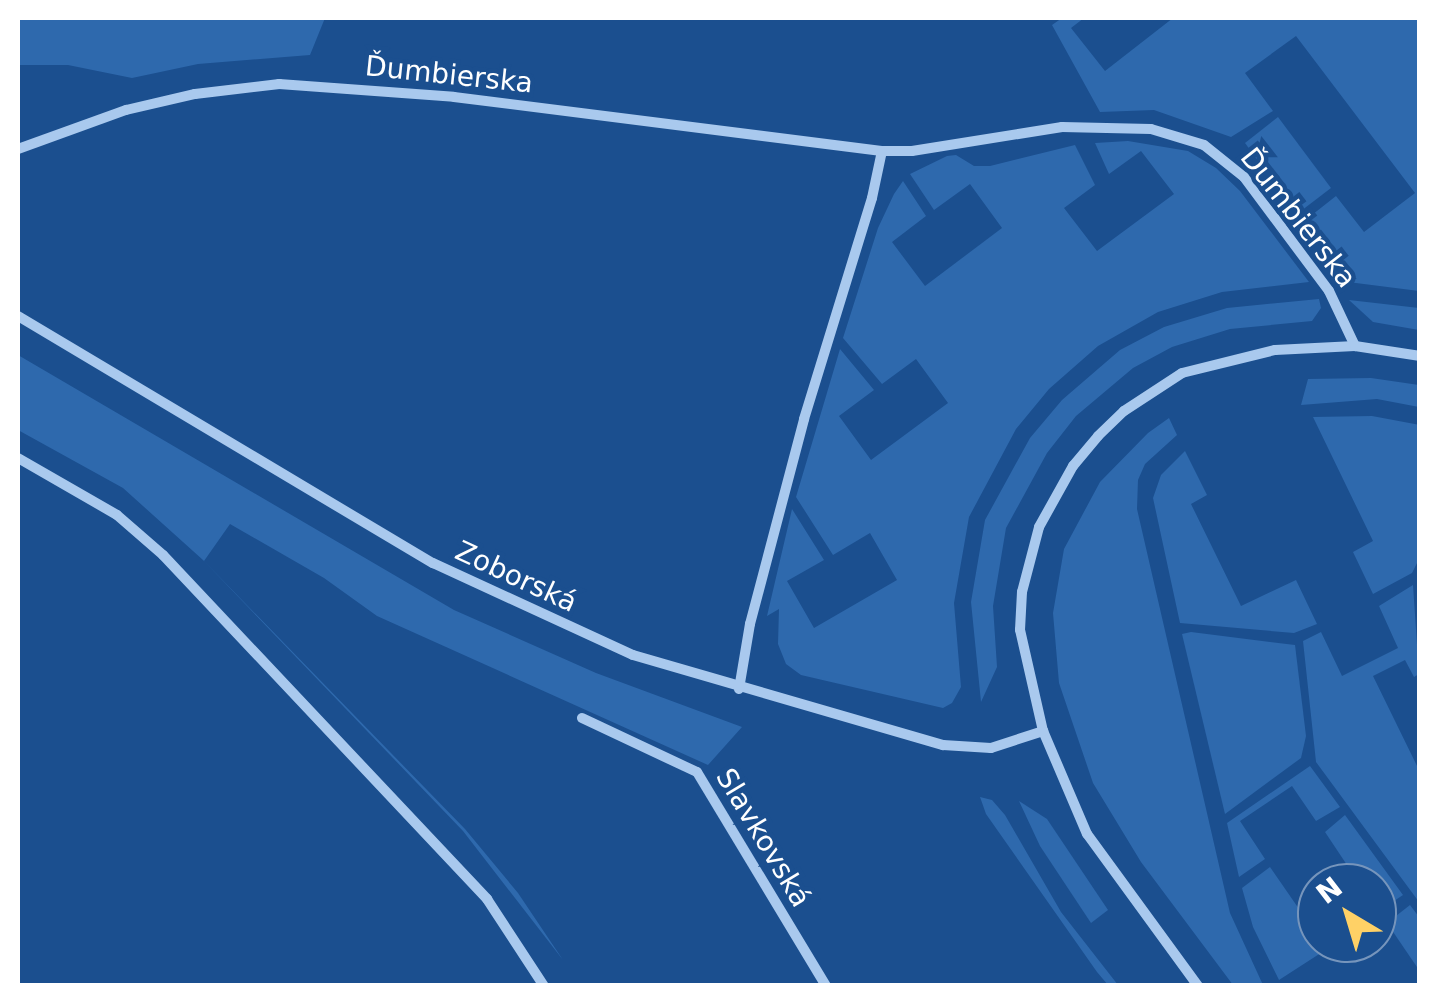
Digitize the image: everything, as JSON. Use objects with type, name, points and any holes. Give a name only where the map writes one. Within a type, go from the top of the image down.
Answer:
[{"type":"street","name":"Ďumbierska","points":[[18,149],[126,110],[195,94],[279,84],[454,96],[882,151],[912,151],[1062,128],[1152,129],[1204,144],[1244,177],[1329,290],[1355,346]]},
{"type":"street","points":[[738,689],[750,624],[804,420],[872,198],[882,151]]},
{"type":"street","name":"Zoborská","points":[[18,316],[433,563],[632,655],[738,689],[967,748],[991,748],[1043,731]]},
{"type":"street","points":[[1198,986],[1087,834],[1043,731],[1020,630],[1022,592],[1039,528],[1073,466],[1124,411],[1182,373],[1275,350],[1355,346],[1420,356]]},
{"type":"street","points":[[18,458],[117,515],[163,555],[487,898],[544,986]]},
{"type":"street","name":"Slavkovská","points":[[582,718],[696,772],[826,986]]},
{"type":"shaded area","points":[[18,18],[325,18],[310,55],[198,64],[132,78],[68,65],[18,65]]},
{"type":"shaded area","points":[[1062,18],[1084,18],[1071,28],[1105,71],[1173,18],[1419,18],[1419,291],[1348,282],[1303,222],[1336,196],[1364,232],[1415,193],[1296,36],[1245,73],[1273,111],[1231,137],[1154,110],[1100,112],[1052,25]]},
{"type":"shaded area","points":[[1278,117],[1331,188],[1297,214],[1245,143]]},
{"type":"shaded area","points":[[1128,141],[1188,151],[1216,168],[1240,191],[1309,282],[1222,292],[1158,312],[1098,346],[1049,389],[1016,429],[969,517],[954,603],[961,687],[952,703],[943,708],[801,675],[786,664],[778,644],[779,609],[767,616],[792,509],[824,560],[787,581],[814,628],[897,580],[870,533],[833,555],[796,497],[840,349],[874,390],[839,416],[871,460],[948,403],[916,359],[882,384],[843,338],[878,228],[894,194],[903,181],[926,216],[892,242],[925,286],[1002,228],[970,184],[934,210],[910,174],[947,156],[956,155],[974,166],[990,166],[1075,145],[1095,185],[1064,208],[1097,251],[1174,194],[1141,151],[1109,174],[1095,143]]},
{"type":"shaded area","points":[[1319,299],[1321,308],[1312,321],[1230,329],[1172,347],[1133,368],[1076,416],[1047,453],[1006,528],[993,606],[997,667],[981,702],[971,602],[985,520],[1030,438],[1062,400],[1120,350],[1164,327],[1227,308]]},
{"type":"shaded area","points":[[1349,300],[1419,308],[1419,330],[1373,322]]},
{"type":"shaded area","points":[[18,355],[454,610],[596,673],[742,727],[708,765],[377,616],[324,578],[230,524],[204,561],[465,829],[518,893],[563,960],[463,831],[203,560],[123,488],[18,430]]},
{"type":"shaded area","points":[[1371,378],[1419,385],[1419,407],[1377,399],[1301,405],[1308,379]]},
{"type":"shaded area","points":[[1372,416],[1420,425],[1419,559],[1412,573],[1373,594],[1353,552],[1373,541],[1313,417]]},
{"type":"shaded area","points":[[1169,418],[1177,435],[1145,464],[1138,480],[1137,509],[1230,913],[1263,985],[1233,985],[1141,862],[1093,783],[1059,683],[1053,613],[1064,549],[1100,482],[1148,433]]},
{"type":"shaded area","points":[[1185,451],[1207,495],[1191,504],[1241,606],[1296,580],[1317,624],[1294,633],[1180,623],[1153,498],[1161,475]]},
{"type":"shaded area","points":[[1413,585],[1419,674],[1414,677],[1405,660],[1373,676],[1419,770],[1419,902],[1397,872],[1397,863],[1390,863],[1316,762],[1303,641],[1321,632],[1342,676],[1398,648],[1379,606]]},
{"type":"shaded area","points":[[1182,634],[1295,645],[1306,736],[1301,758],[1225,814]]},
{"type":"shaded area","points":[[1310,766],[1340,807],[1316,821],[1292,786],[1240,821],[1265,859],[1239,877],[1227,823]]},
{"type":"shaded area","points":[[980,797],[992,800],[1005,815],[1061,912],[1118,985],[1108,985],[1097,972],[986,814]]},
{"type":"shaded area","points":[[1019,801],[1047,819],[1108,910],[1091,923],[1040,846]]},
{"type":"shaded area","points":[[1345,815],[1380,863],[1346,863],[1325,832]]},
{"type":"shaded area","points":[[1270,867],[1297,906],[1297,963],[1305,963],[1279,980],[1253,927],[1242,888]]},
{"type":"shaded area","points":[[1410,905],[1419,917],[1419,970],[1397,938],[1397,915]]}]
